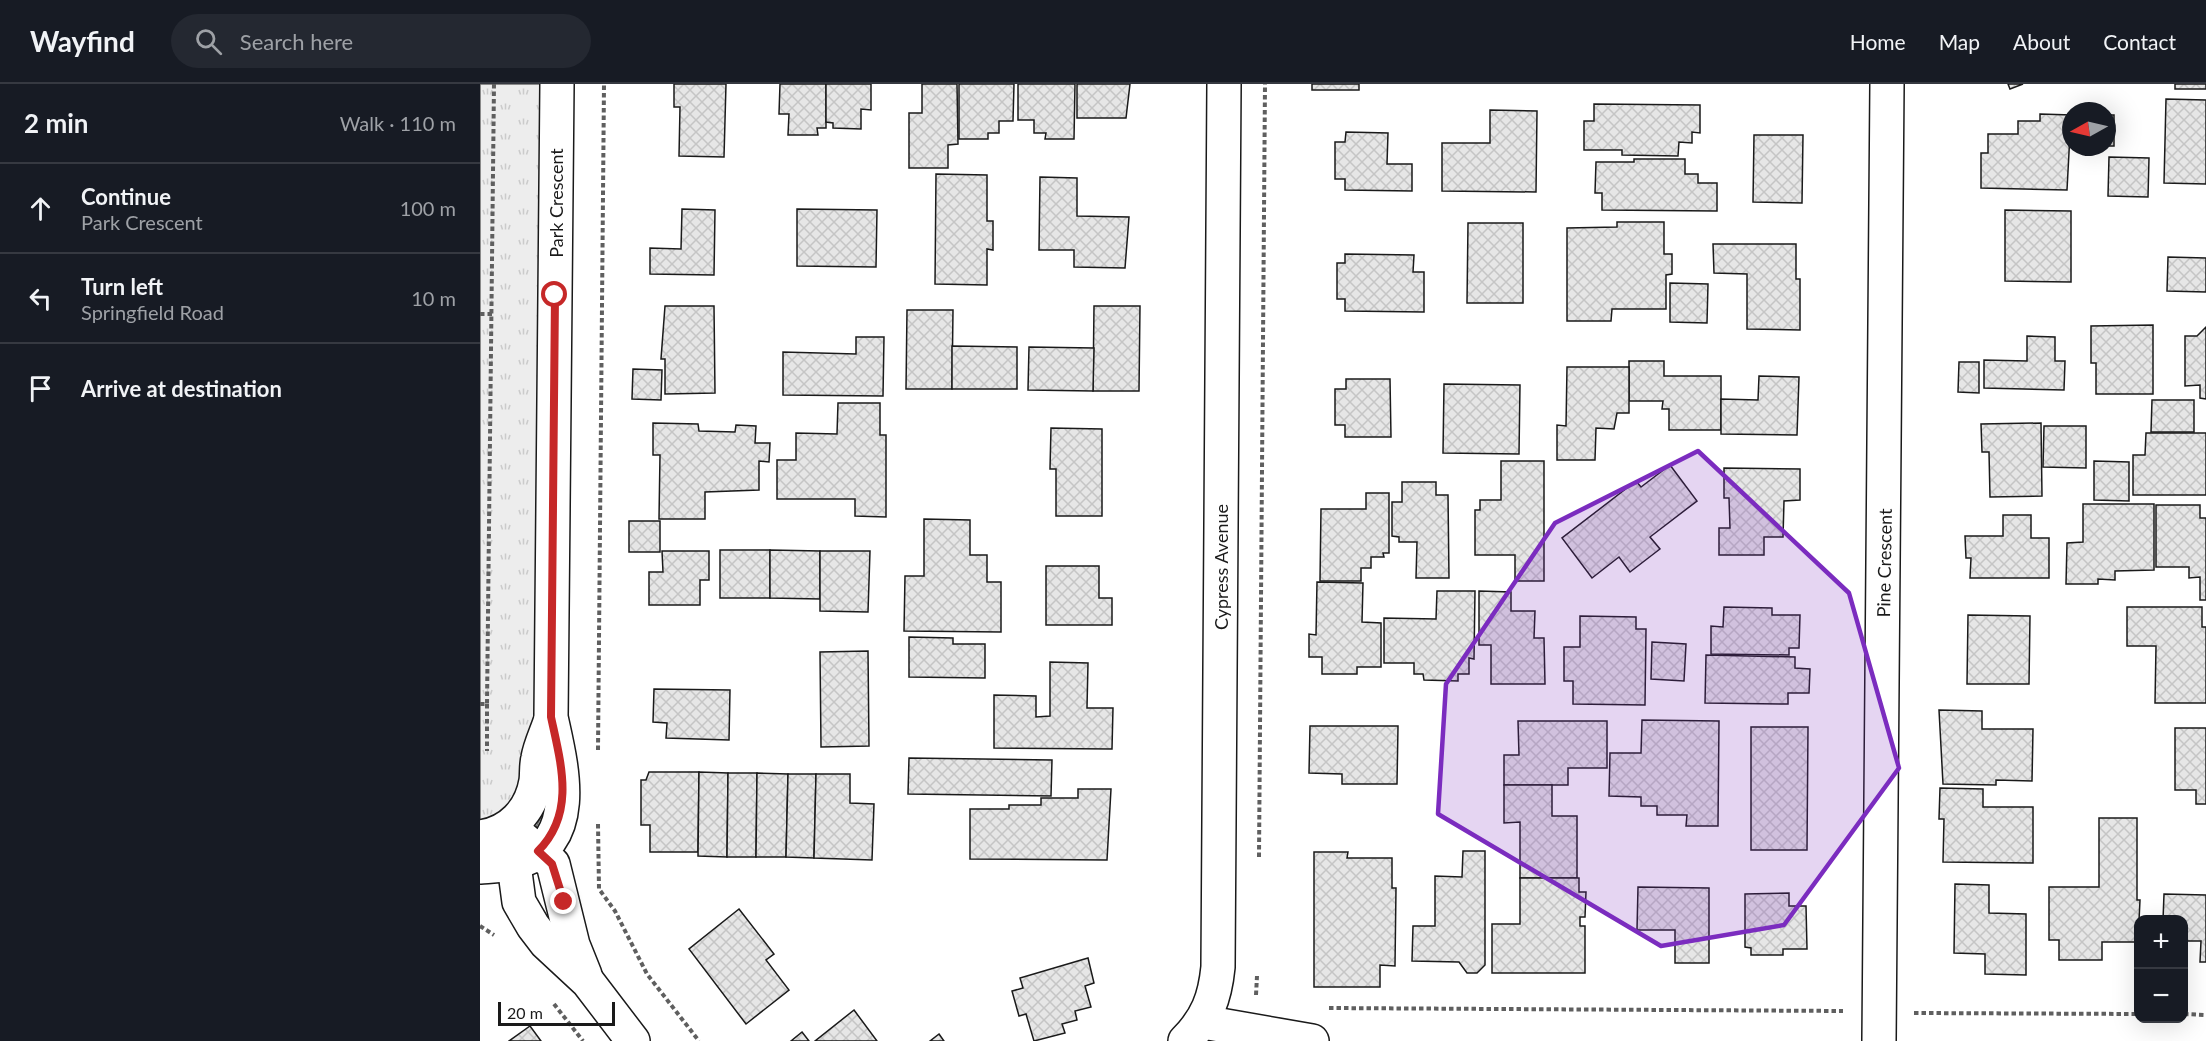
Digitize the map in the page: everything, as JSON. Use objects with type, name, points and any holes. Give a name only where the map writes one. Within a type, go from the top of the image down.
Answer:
[{"type":"street","name":"Park Crescent","points":[[525,857],[555,829],[563,804],[563,777],[551,717],[557,84]]},
{"type":"street","name":"Cypress Avenue","points":[[1194,1031],[1216,988],[1218,968],[1224,84]]},
{"type":"street","name":"Pine Crescent","points":[[1879,1041],[1887,84]]},
{"type":"street","name":"Park Crescent","points":[[495,832],[520,817],[533,793],[538,759],[551,717]]},
{"type":"street","points":[[495,832],[525,857],[552,864],[558,876],[573,945],[588,982]]},
{"type":"street","points":[[480,867],[525,857]]},
{"type":"street","points":[[525,857],[519,902],[533,926],[546,943],[588,982],[633,1041]]},
{"type":"street","points":[[1194,1031],[1312,1041]]},
{"type":"path","points":[[487,751],[494,84]]},
{"type":"path","points":[[598,759],[604,84]]},
{"type":"path","points":[[1258,866],[1265,84]]},
{"type":"path","points":[[480,314],[492,314]]},
{"type":"path","points":[[480,704],[487,704]]},
{"type":"path","points":[[598,818],[599,889],[615,911],[647,974],[699,1041]]},
{"type":"path","points":[[1256,996],[1257,972]]},
{"type":"path","points":[[1324,1008],[1842,1011]]},
{"type":"path","points":[[1917,1013],[2134,1014]]},
{"type":"path","points":[[2188,1014],[2206,1015]]},
{"type":"highlighted area","points":[[1698,451],[1849,593],[1899,768],[1784,925],[1661,946],[1438,814],[1446,684],[1555,523]]},
{"type":"green space","points":[[480,84],[557,84],[547,805],[535,829],[480,853]]},
{"type":"building","points":[[674,84],[726,84],[724,157],[679,156],[680,107],[674,107]]},
{"type":"building","points":[[780,84],[826,84],[826,128],[817,128],[818,135],[788,135],[789,114],[779,114]]},
{"type":"building","points":[[826,84],[871,84],[871,110],[861,109],[861,129],[833,128],[833,123],[826,122]]},
{"type":"building","points":[[922,84],[957,84],[958,144],[948,145],[948,168],[909,168],[909,113],[922,113]]},
{"type":"building","points":[[959,84],[1014,84],[1013,121],[999,121],[999,133],[988,133],[988,139],[959,139]]},
{"type":"building","points":[[1018,84],[1075,84],[1074,139],[1045,139],[1046,133],[1034,133],[1034,120],[1018,120]]},
{"type":"building","points":[[1077,84],[1130,84],[1126,118],[1077,118]]},
{"type":"building","points":[[1312,84],[1359,84],[1359,90],[1312,90]]},
{"type":"building","points":[[2008,84],[2023,84],[2010,89]]},
{"type":"building","points":[[2175,84],[2206,84],[2206,89],[2175,89]]},
{"type":"building","points":[[2166,99],[2206,100],[2206,184],[2164,183]]},
{"type":"building","points":[[1594,104],[1700,105],[1700,133],[1692,132],[1692,143],[1679,142],[1678,156],[1622,155],[1622,150],[1584,150],[1584,121],[1594,121]]},
{"type":"building","points":[[1490,110],[1537,111],[1536,192],[1442,191],[1442,143],[1490,143]]},
{"type":"building","points":[[2040,114],[2062,115],[2062,156],[2069,156],[2067,190],[1981,188],[1981,153],[1988,153],[1988,134],[2018,134],[2018,121],[2040,121]]},
{"type":"building","points":[[1346,132],[1388,133],[1387,164],[1412,164],[1412,191],[1345,190],[1345,179],[1335,179],[1335,142],[1345,142]]},
{"type":"building","points":[[1754,135],[1803,135],[1802,203],[1753,202]]},
{"type":"building","points":[[2109,157],[2149,158],[2148,197],[2108,196]]},
{"type":"building","points":[[1634,159],[1685,159],[1685,174],[1698,174],[1698,183],[1717,183],[1717,211],[1602,210],[1602,193],[1595,193],[1596,162],[1634,162]]},
{"type":"building","points":[[936,174],[987,175],[987,221],[993,221],[993,250],[987,249],[987,285],[935,284]]},
{"type":"building","points":[[1040,177],[1077,178],[1077,216],[1129,217],[1125,268],[1074,267],[1074,250],[1039,250]]},
{"type":"building","points":[[682,209],[715,210],[714,275],[650,274],[650,248],[681,249]]},
{"type":"building","points":[[797,209],[877,210],[876,267],[797,266]]},
{"type":"building","points":[[2005,210],[2071,211],[2071,282],[2005,281]]},
{"type":"building","points":[[1617,222],[1664,222],[1664,254],[1672,254],[1672,274],[1666,275],[1666,309],[1612,309],[1611,321],[1567,321],[1567,228],[1617,227]]},
{"type":"building","points":[[1468,223],[1523,223],[1523,303],[1467,303]]},
{"type":"building","points":[[1713,244],[1796,244],[1796,279],[1800,279],[1800,330],[1747,329],[1747,274],[1714,273]]},
{"type":"building","points":[[1345,254],[1414,255],[1413,272],[1424,272],[1424,312],[1345,311],[1345,299],[1337,299],[1337,263],[1345,263]]},
{"type":"building","points":[[2168,257],[2206,258],[2206,292],[2167,291]]},
{"type":"building","points":[[1670,283],[1708,284],[1707,323],[1670,322]]},
{"type":"building","points":[[665,306],[714,306],[715,393],[665,394],[665,359],[661,359]]},
{"type":"building","points":[[1094,306],[1140,306],[1139,391],[1093,391]]},
{"type":"building","points":[[907,310],[953,310],[952,389],[906,389]]},
{"type":"building","points":[[2153,325],[2153,394],[2096,394],[2096,363],[2091,363],[2091,326]]},
{"type":"building","points":[[2206,327],[2206,399],[2200,398],[2200,385],[2185,386],[2185,336],[2197,336]]},
{"type":"building","points":[[2027,336],[2055,337],[2055,361],[2065,361],[2064,390],[1984,388],[1984,360],[2027,361]]},
{"type":"building","points":[[856,337],[884,337],[883,396],[783,395],[783,352],[856,354]]},
{"type":"building","points":[[952,346],[1017,347],[1017,389],[952,389]]},
{"type":"building","points":[[1029,347],[1094,348],[1093,391],[1028,390]]},
{"type":"building","points":[[1629,361],[1664,361],[1664,376],[1721,376],[1721,430],[1669,430],[1669,409],[1662,409],[1663,401],[1629,401]]},
{"type":"building","points":[[1959,362],[1979,362],[1979,393],[1958,392]]},
{"type":"building","points":[[1567,367],[1629,367],[1629,413],[1617,413],[1614,429],[1596,428],[1595,460],[1557,460],[1557,425],[1566,426]]},
{"type":"building","points":[[633,369],[662,370],[661,400],[632,399]]},
{"type":"building","points":[[1759,376],[1799,377],[1797,435],[1721,434],[1721,399],[1758,400]]},
{"type":"building","points":[[1346,379],[1390,379],[1391,437],[1345,437],[1345,425],[1335,425],[1335,389],[1346,389]]},
{"type":"building","points":[[1444,384],[1520,385],[1519,454],[1443,453]]},
{"type":"building","points":[[2152,400],[2194,400],[2194,432],[2151,432]]},
{"type":"building","points":[[838,403],[880,403],[880,435],[886,435],[886,517],[855,516],[855,499],[777,499],[777,460],[796,460],[796,433],[837,434]]},
{"type":"building","points":[[653,423],[698,424],[699,431],[735,432],[736,425],[756,426],[755,443],[770,443],[769,462],[759,461],[759,490],[705,492],[705,519],[659,519],[660,455],[653,455]]},
{"type":"building","points":[[2041,423],[2042,496],[1990,497],[1989,452],[1982,452],[1981,424]]},
{"type":"building","points":[[2044,426],[2086,426],[2086,468],[2043,467]]},
{"type":"building","points":[[1051,428],[1102,429],[1102,516],[1056,516],[1056,469],[1050,469]]},
{"type":"building","points":[[2146,433],[2206,433],[2206,495],[2133,495],[2133,455],[2145,455]]},
{"type":"building","points":[[1501,461],[1544,461],[1544,581],[1515,581],[1515,555],[1475,555],[1475,510],[1480,510],[1480,500],[1501,500]]},
{"type":"building","points":[[2094,461],[2129,462],[2129,501],[2094,500]]},
{"type":"building","points":[[1670,465],[1697,501],[1650,537],[1660,549],[1630,572],[1619,557],[1592,578],[1562,538],[1636,481],[1641,487]]},
{"type":"building","points":[[1724,468],[1800,469],[1800,500],[1784,501],[1783,537],[1764,537],[1764,555],[1719,555],[1719,528],[1730,528],[1729,498],[1724,498]]},
{"type":"building","points":[[1402,482],[1436,482],[1436,495],[1448,495],[1449,578],[1416,578],[1417,542],[1399,542],[1399,537],[1392,536],[1392,502],[1402,502]]},
{"type":"building","points":[[1366,493],[1389,493],[1389,553],[1383,553],[1384,557],[1371,557],[1371,568],[1361,568],[1361,581],[1320,581],[1321,509],[1366,509]]},
{"type":"building","points":[[2083,504],[2154,504],[2154,570],[2115,571],[2115,580],[2098,579],[2098,584],[2066,584],[2067,543],[2083,542]]},
{"type":"building","points":[[2156,505],[2200,505],[2200,518],[2206,518],[2206,600],[2200,600],[2200,577],[2189,578],[2189,567],[2156,567]]},
{"type":"building","points":[[2003,515],[2031,515],[2031,538],[2049,538],[2049,578],[1970,578],[1971,558],[1966,558],[1965,536],[2003,536]]},
{"type":"building","points":[[924,519],[970,520],[970,555],[987,555],[987,582],[1001,582],[1001,632],[904,631],[905,576],[924,576]]},
{"type":"building","points":[[629,521],[660,521],[660,552],[629,552]]},
{"type":"building","points":[[720,550],[770,550],[770,598],[720,598]]},
{"type":"building","points":[[770,550],[820,551],[820,599],[770,598]]},
{"type":"building","points":[[662,551],[709,551],[709,580],[700,580],[700,605],[649,605],[649,572],[663,572]]},
{"type":"building","points":[[820,551],[870,551],[868,612],[820,611]]},
{"type":"building","points":[[1046,566],[1099,566],[1099,598],[1112,598],[1112,625],[1046,625]]},
{"type":"building","points":[[1317,582],[1363,583],[1362,622],[1381,623],[1381,667],[1357,667],[1357,674],[1322,674],[1322,657],[1309,657],[1309,634],[1316,635]]},
{"type":"building","points":[[1437,591],[1475,591],[1474,659],[1469,658],[1469,674],[1458,674],[1458,681],[1424,680],[1423,674],[1414,674],[1414,663],[1384,663],[1384,618],[1436,619]]},
{"type":"building","points":[[1479,591],[1511,592],[1511,611],[1535,611],[1534,638],[1544,638],[1545,684],[1491,684],[1491,645],[1479,645]]},
{"type":"building","points":[[1724,607],[1772,608],[1772,615],[1800,615],[1799,648],[1789,648],[1789,655],[1711,654],[1711,626],[1723,627]]},
{"type":"building","points":[[2127,607],[2202,607],[2202,627],[2206,627],[2206,703],[2155,703],[2156,646],[2127,646]]},
{"type":"building","points":[[1968,615],[2030,616],[2029,684],[1967,684]]},
{"type":"building","points":[[1580,616],[1636,617],[1636,629],[1646,629],[1645,705],[1573,704],[1573,681],[1564,681],[1564,647],[1580,647]]},
{"type":"building","points":[[909,637],[953,638],[953,644],[985,644],[985,678],[909,677]]},
{"type":"building","points":[[1652,642],[1686,644],[1684,681],[1651,679]]},
{"type":"building","points":[[868,651],[869,746],[821,747],[820,652]]},
{"type":"building","points":[[1706,655],[1795,657],[1795,668],[1810,669],[1809,693],[1788,693],[1788,704],[1705,703]]},
{"type":"building","points":[[1050,662],[1088,663],[1087,708],[1113,708],[1112,749],[994,748],[994,695],[1036,696],[1036,717],[1050,716]]},
{"type":"building","points":[[654,689],[730,690],[729,740],[666,738],[667,723],[653,722]]},
{"type":"building","points":[[1939,710],[1982,711],[1982,729],[2033,729],[2032,781],[1996,780],[1996,785],[1943,784]]},
{"type":"building","points":[[1642,720],[1719,721],[1718,826],[1686,826],[1687,815],[1657,815],[1657,806],[1641,806],[1641,797],[1609,796],[1610,753],[1641,753]]},
{"type":"building","points":[[1518,721],[1607,721],[1607,768],[1568,768],[1568,785],[1504,785],[1504,755],[1519,755]]},
{"type":"building","points":[[1310,726],[1398,726],[1397,784],[1342,784],[1342,774],[1309,773]]},
{"type":"building","points":[[1751,727],[1808,727],[1807,850],[1751,850]]},
{"type":"building","points":[[2175,728],[2206,728],[2206,804],[2196,804],[2196,790],[2175,790]]},
{"type":"building","points":[[909,758],[1052,760],[1051,796],[908,794]]},
{"type":"building","points":[[649,772],[699,772],[698,852],[650,852],[650,825],[641,825],[641,780],[646,780]]},
{"type":"building","points":[[699,772],[728,773],[727,857],[698,856]]},
{"type":"building","points":[[728,773],[757,773],[756,857],[727,857]]},
{"type":"building","points":[[757,773],[788,774],[786,857],[756,857]]},
{"type":"building","points":[[788,774],[816,774],[814,858],[786,857]]},
{"type":"building","points":[[816,774],[850,774],[850,803],[874,804],[872,860],[814,858]]},
{"type":"building","points":[[1504,785],[1552,785],[1552,816],[1577,816],[1577,878],[1520,878],[1520,822],[1504,823]]},
{"type":"building","points":[[1940,788],[1983,789],[1983,807],[2033,807],[2033,863],[1943,862],[1944,819],[1939,819]]},
{"type":"building","points":[[1078,789],[1111,789],[1107,860],[970,859],[970,809],[1009,809],[1009,805],[1041,805],[1041,798],[1078,798]]},
{"type":"building","points":[[2099,818],[2137,818],[2137,900],[2140,900],[2139,915],[2134,915],[2134,942],[2102,942],[2102,960],[2059,960],[2059,940],[2049,940],[2049,887],[2099,887]]},
{"type":"building","points":[[1463,851],[1485,851],[1485,965],[1477,973],[1467,973],[1459,962],[1412,961],[1413,926],[1435,926],[1435,876],[1462,877]]},
{"type":"building","points":[[1314,852],[1348,852],[1347,858],[1392,858],[1392,888],[1396,888],[1395,966],[1380,965],[1380,987],[1314,987]]},
{"type":"building","points":[[1520,878],[1579,878],[1579,892],[1586,892],[1585,917],[1580,917],[1580,926],[1585,926],[1585,973],[1492,973],[1492,924],[1520,924]]},
{"type":"building","points":[[1955,884],[1989,885],[1989,913],[2026,914],[2026,975],[1985,974],[1985,954],[1954,953]]},
{"type":"building","points":[[1638,887],[1709,888],[1709,963],[1675,963],[1675,930],[1637,930]]},
{"type":"building","points":[[1789,893],[1789,906],[1806,906],[1807,949],[1783,949],[1783,955],[1751,955],[1751,948],[1745,947],[1745,894]]},
{"type":"building","points":[[2164,894],[2206,895],[2206,962],[2200,962],[2201,941],[2188,941],[2188,915],[2163,915]]},
{"type":"building","points":[[739,909],[774,954],[766,960],[789,990],[746,1024],[689,949]]},
{"type":"building","points":[[1088,958],[1094,983],[1085,986],[1091,1007],[1075,1011],[1077,1020],[1062,1024],[1065,1033],[1034,1041],[1026,1014],[1019,1016],[1012,991],[1023,988],[1020,978]]},
{"type":"building","points":[[854,1010],[877,1041],[815,1041]]},
{"type":"building","points":[[530,1026],[541,1041],[509,1041]]},
{"type":"building","points":[[802,1032],[809,1041],[791,1041]]},
{"type":"building","points":[[939,1034],[944,1041],[930,1041]]},
{"type":"route","points":[[555,295],[551,717],[563,777],[563,804],[555,829],[538,851],[552,864],[558,876],[564,902]]}]
